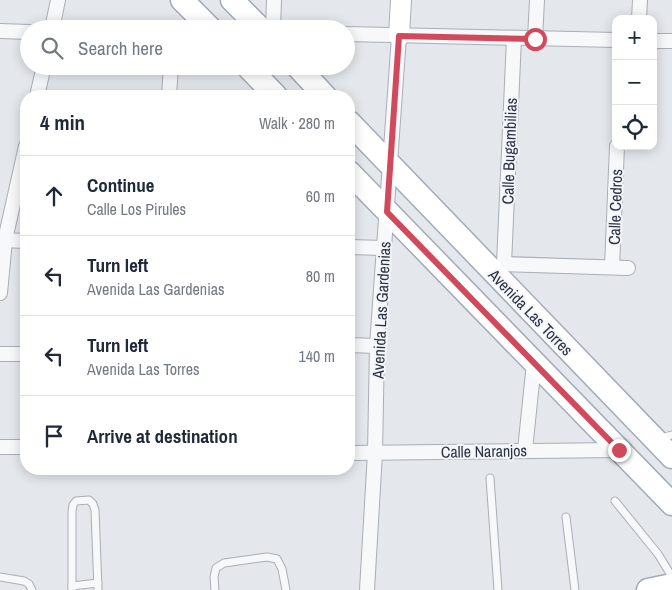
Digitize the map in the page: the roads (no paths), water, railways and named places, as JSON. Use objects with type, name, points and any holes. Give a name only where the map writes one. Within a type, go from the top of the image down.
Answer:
[{"type":"main road","points":[[182,0],[202,20]]},
{"type":"main road","points":[[232,0],[252,20]]},
{"type":"main road","points":[[256,75],[270,90]]},
{"type":"main road","points":[[305,75],[319,90]]},
{"type":"main road","name":"Avenida Las Torres","points":[[355,128],[390,166],[499,268],[663,437],[672,457]]},
{"type":"main road","name":"Avenida Las Torres","points":[[355,178],[672,504]]},
{"type":"main road","points":[[648,590],[672,585]]},
{"type":"street","points":[[54,20],[58,0]]},
{"type":"street","points":[[273,20],[274,0]]},
{"type":"street","name":"Avenida Las Gardenias","points":[[367,590],[375,453],[377,346],[401,0]]},
{"type":"street","points":[[535,39],[537,0]]},
{"type":"street","points":[[639,15],[640,0]]},
{"type":"street","points":[[0,30],[20,31]]},
{"type":"street","points":[[355,34],[612,40]]},
{"type":"street","name":"Calle Bugambilias","points":[[499,268],[514,38]]},
{"type":"street","points":[[657,41],[672,42]]},
{"type":"street","points":[[38,90],[42,75]]},
{"type":"street","points":[[170,90],[171,75]]},
{"type":"street","name":"Calle Cedros","points":[[612,268],[617,150]]},
{"type":"street","points":[[0,293],[3,240],[20,171]]},
{"type":"street","points":[[3,240],[20,241]]},
{"type":"street","points":[[355,247],[384,248]]},
{"type":"street","points":[[499,268],[628,268]]},
{"type":"street","points":[[355,345],[377,346]]},
{"type":"street","points":[[0,354],[20,354]]},
{"type":"street","points":[[525,450],[534,363]]},
{"type":"street","points":[[0,447],[20,447]]},
{"type":"street","name":"Calle Naranjos","points":[[355,453],[619,450]]},
{"type":"lane","points":[[490,478],[498,590]]},
{"type":"lane","points":[[89,500],[94,504],[98,586],[72,588],[72,511],[76,501],[89,500]]},
{"type":"lane","points":[[615,502],[658,554],[672,577]]},
{"type":"lane","points":[[566,517],[575,590]]},
{"type":"lane","points":[[215,590],[214,577],[216,568],[224,563],[267,557],[277,559],[282,569],[286,590]]},
{"type":"lane","points":[[0,577],[24,581],[29,584],[32,590]]}]
